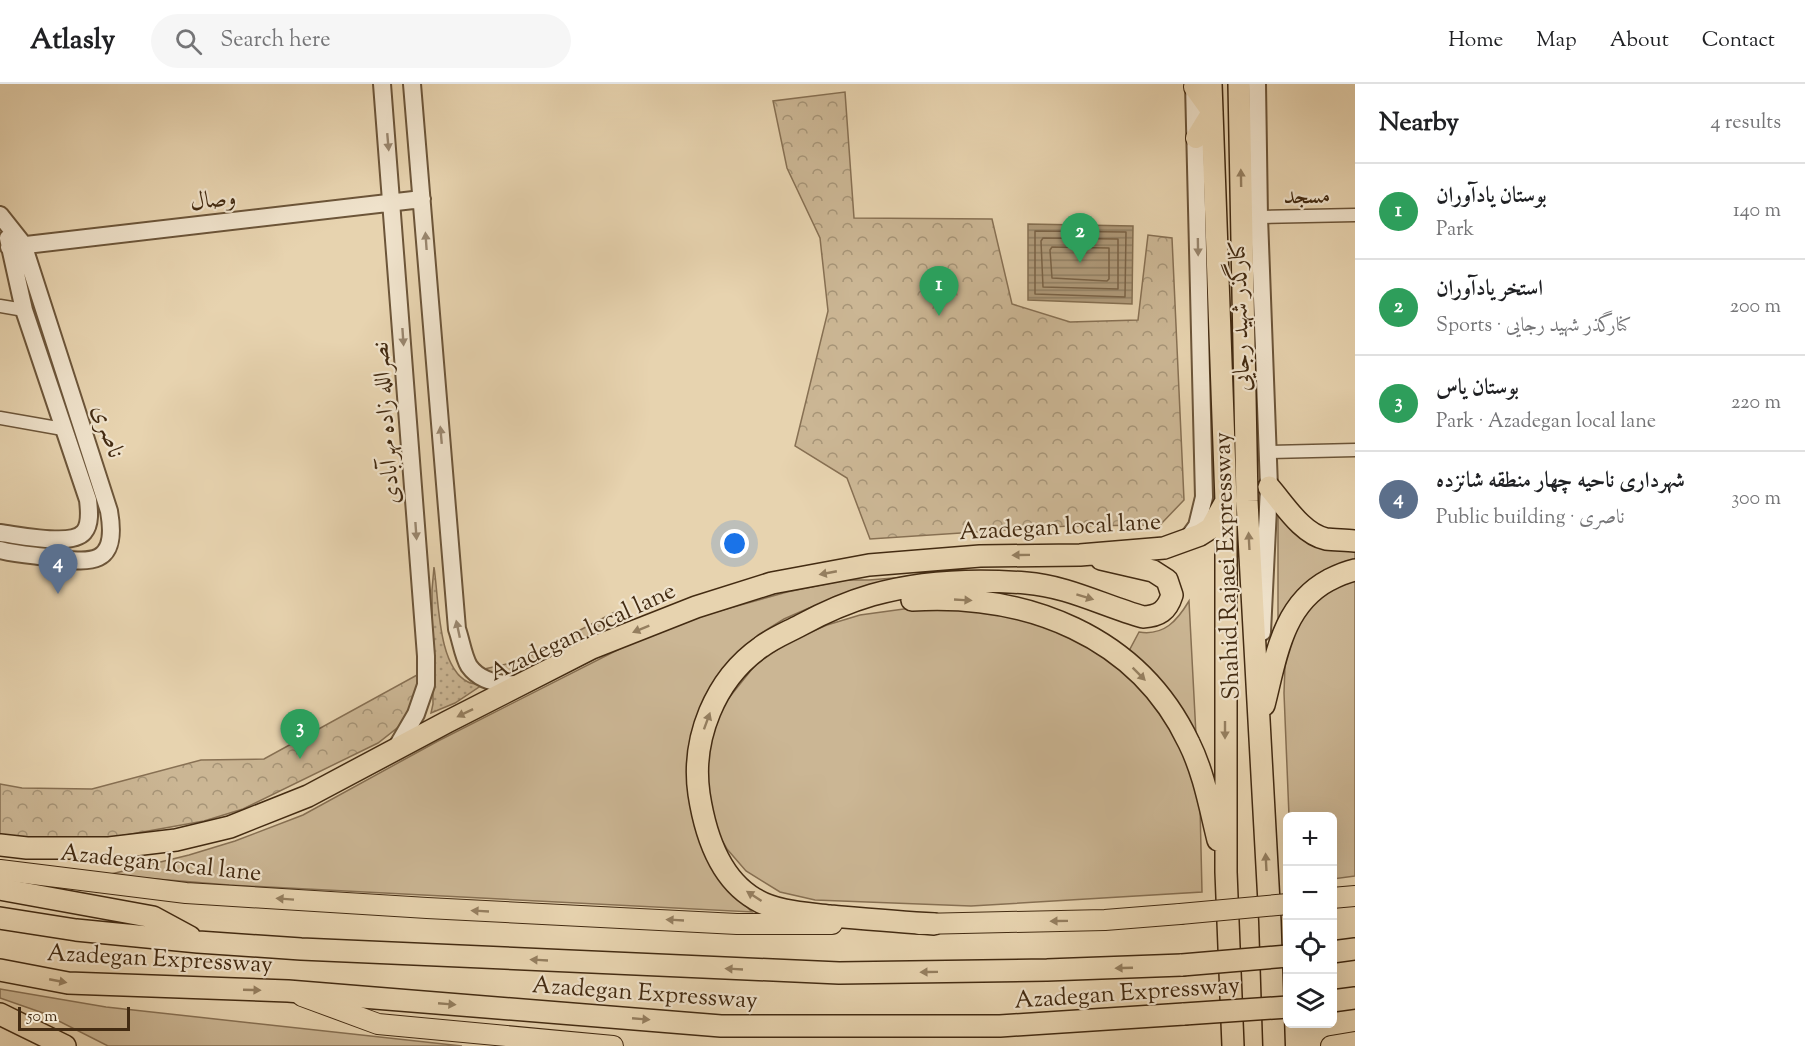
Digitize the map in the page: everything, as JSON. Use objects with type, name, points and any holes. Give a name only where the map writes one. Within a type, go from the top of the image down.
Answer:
[{"type":"highway","name":"Shahid Rajaei Expressway","points":[[1239,84],[1251,217],[1247,501],[1270,921],[1274,1046]]},
{"type":"highway","name":"Shahid Rajaei Expressway","points":[[1200,85],[1212,112],[1226,501],[1226,872],[1233,1046]]},
{"type":"highway","points":[[1269,487],[1313,533],[1324,538],[1355,541]]},
{"type":"highway","name":"Azadegan local lane","points":[[0,845],[27,848],[109,848],[176,840],[230,827],[308,796],[447,722],[602,645],[696,607],[772,584],[869,565],[980,556],[1080,555],[1164,548],[1186,541],[1211,528],[1226,501]]},
{"type":"highway","points":[[934,924],[784,910],[755,900],[732,880],[709,840],[702,812],[697,764],[707,718],[719,693],[743,662],[762,646],[818,615],[872,595],[916,586],[993,581],[1028,583],[1061,589],[1143,617],[1156,616],[1166,610],[1172,595],[1167,580],[1153,571],[1080,555]]},
{"type":"highway","points":[[1258,726],[1282,634],[1288,620],[1298,605],[1314,589],[1335,577],[1355,570]]},
{"type":"highway","points":[[842,606],[877,605],[938,598],[1000,603],[1070,626],[1118,654],[1157,693],[1190,743],[1201,773],[1226,872]]},
{"type":"highway","points":[[0,889],[153,917],[198,942]]},
{"type":"highway","name":"Azadegan Expressway","points":[[0,918],[76,930],[302,949],[839,973],[1047,970],[1182,965],[1283,957]]},
{"type":"highway","points":[[1337,951],[1355,949]]},
{"type":"highway","name":"Azadegan Expressway","points":[[0,970],[68,983],[288,991],[721,1026],[1000,1026],[1283,1006]]},
{"type":"highway","points":[[1337,1000],[1355,998]]},
{"type":"highway","points":[[0,1014],[65,1046]]},
{"type":"main road","points":[[1196,138],[1212,112]]},
{"type":"main road","name":"Azadegan local lane","points":[[0,870],[186,893],[736,924],[934,924],[1106,920],[1283,904]]},
{"type":"main road","points":[[1337,898],[1355,896]]},
{"type":"main road","points":[[288,991],[378,1024],[613,1046]]},
{"type":"main road","points":[[1331,1046],[1355,1042]]},
{"type":"street","name":"نصرالله زاده مهرآبادی","points":[[382,84],[393,202],[426,656],[426,685],[416,714],[395,750]]},
{"type":"street","points":[[412,84],[457,629],[469,665],[487,680],[505,685],[525,683]]},
{"type":"street","name":"کنارگذر شهید رجایی","points":[[1257,84],[1251,217],[1269,487],[1258,726]]},
{"type":"street","name":"کنارگذر شهید رجایی","points":[[1186,541],[1197,526],[1204,497],[1196,138],[1200,85]]},
{"type":"street","name":"وصال","points":[[16,246],[422,199]]},
{"type":"street","name":"مسجد","points":[[1251,217],[1355,215]]},
{"type":"street","name":"ناصری","points":[[0,550],[82,562],[98,559],[108,550],[112,528],[110,511],[16,246],[3,220]]},
{"type":"street","name":"ناصری","points":[[0,533],[58,540],[75,539],[85,531],[89,517],[88,500],[24,310],[16,246]]},
{"type":"street","points":[[0,306],[24,310]]},
{"type":"street","points":[[0,418],[63,429]]},
{"type":"street","points":[[1268,452],[1355,450]]},
{"type":"green space","points":[[845,92],[854,218],[992,219],[1012,304],[1070,322],[1138,320],[1148,235],[1172,238],[1184,500],[1160,525],[1068,526],[870,539],[847,478],[795,446],[828,311],[820,238],[787,168],[773,101]]},
{"type":"green space","points":[[1278,513],[1355,551],[1355,563],[1309,582],[1296,593],[1278,622]]},
{"type":"green space","points":[[434,567],[441,630],[450,662],[458,674],[468,682],[482,685],[455,703],[431,713],[433,704],[432,590]]},
{"type":"green space","points":[[967,572],[860,592],[809,608],[784,619],[758,635],[733,658],[714,682],[690,745],[730,890],[752,912],[229,885],[107,875],[235,841],[303,815],[438,741],[647,635],[694,618],[787,592],[845,580]]},
{"type":"green space","points":[[1355,581],[1355,876],[1337,878],[1337,812],[1289,812],[1284,693],[1289,643],[1311,603],[1329,590]]},
{"type":"green space","points":[[1189,601],[1196,735],[1182,711],[1129,651],[1139,632],[1156,632],[1163,629],[1180,615]]},
{"type":"green space","points":[[933,605],[969,607],[1057,628],[1108,656],[1142,690],[1176,737],[1187,762],[1200,806],[1202,892],[971,906],[815,900],[780,892],[746,871],[727,849],[716,830],[709,806],[707,775],[709,742],[724,704],[756,664],[792,640],[827,625],[860,615]]},
{"type":"green space","points":[[617,611],[585,639],[560,654],[515,674],[494,675],[484,669],[520,661]]},
{"type":"green space","points":[[417,675],[418,688],[406,721],[378,743],[243,809],[204,821],[98,840],[29,844],[0,835],[0,784],[22,788],[92,789],[201,760],[264,759]]},
{"type":"green space","points":[[0,989],[106,1007],[462,1046],[108,1046],[43,1013],[0,998]]},
{"type":"water","points":[[1028,224],[1133,226],[1132,304],[1028,300]]},
{"type":"place","name":"استخر یادآوران","points":[[1080,263]]},
{"type":"place","name":"بوستان یادآوران","points":[[939,316]]},
{"type":"place","name":"شهرداری ناحیه چهار منطقه شانزده","points":[[58,594]]},
{"type":"place","name":"بوستان یاس","points":[[300,759]]}]
